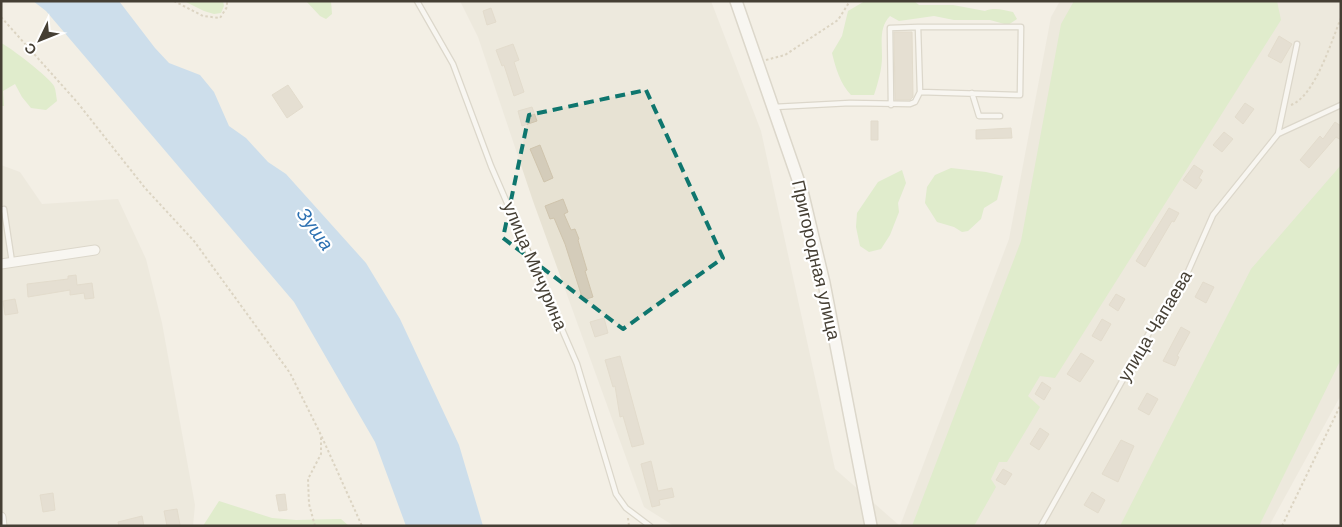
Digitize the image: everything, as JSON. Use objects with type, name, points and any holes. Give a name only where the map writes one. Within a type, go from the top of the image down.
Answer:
[{"type":"street","name":"Пригородная улица","points":[[736,1],[802,192],[824,283],[871,526]]},
{"type":"street","points":[[1,264],[95,250]]},
{"type":"street","points":[[1,516],[2,526]]},
{"type":"lane","name":"улица Мичурина","points":[[417,1],[453,64],[491,166],[577,364],[616,494],[626,508],[650,526]]},
{"type":"lane","points":[[774,107],[850,104],[891,105],[915,102],[920,92],[918,27]]},
{"type":"lane","points":[[891,105],[890,28],[1021,27],[1020,95],[920,92]]},
{"type":"lane","name":"улица Чапаева","points":[[1278,134],[1297,44]]},
{"type":"lane","points":[[972,94],[979,116],[1000,116]]},
{"type":"lane","name":"улица Чапаева","points":[[1041,526],[1149,333],[1179,292],[1213,215],[1278,134],[1341,105]]},
{"type":"lane","points":[[1,210],[4,210],[12,262]]},
{"type":"path","points":[[174,1],[203,16],[220,18],[227,7],[227,1]]},
{"type":"path","points":[[758,62],[785,54],[838,20],[850,1]]},
{"type":"path","points":[[1,16],[77,102],[145,188],[194,240],[290,373],[321,435],[362,526]]},
{"type":"path","points":[[1283,109],[1298,103],[1316,79],[1341,18]]},
{"type":"path","points":[[1282,526],[1341,404]]},
{"type":"path","points":[[315,526],[309,504],[308,479],[321,454],[321,435]]},
{"type":"highlighted area","points":[[646,90],[723,258],[623,329],[503,238],[529,115]]},
{"type":"shaded area","points":[[460,1],[711,1],[761,131],[835,469],[900,526],[674,526],[644,507],[533,201],[478,37]]},
{"type":"shaded area","points":[[1060,1],[1341,1],[1341,395],[1269,526],[900,526],[1009,239],[1051,17]]},
{"type":"shaded area","points":[[1,165],[20,172],[42,204],[118,199],[146,259],[162,323],[195,505],[193,526],[1,526]]},
{"type":"green space","points":[[184,1],[223,1],[224,6],[221,13],[214,14]]},
{"type":"green space","points":[[306,1],[331,1],[332,14],[326,19],[320,16]]},
{"type":"green space","points":[[865,1],[914,1],[919,5],[953,5],[985,11],[999,9],[1013,12],[1017,19],[1008,25],[990,20],[954,20],[934,16],[899,21],[890,16],[884,25],[881,66],[874,95],[851,95],[839,76],[832,53],[842,36],[848,11]]},
{"type":"green space","points":[[1074,1],[1277,1],[1281,20],[1055,378],[1040,376],[1028,396],[1040,407],[1007,462],[999,462],[991,479],[996,487],[974,526],[912,526],[1021,241],[1061,24]]},
{"type":"green space","points":[[1,43],[13,50],[45,76],[54,86],[57,101],[46,110],[31,108],[15,84],[3,91],[4,106],[1,106]]},
{"type":"green space","points":[[1341,165],[1341,359],[1259,526],[1120,526],[1251,269]]},
{"type":"green space","points":[[951,168],[1003,176],[997,200],[984,208],[981,219],[968,231],[962,232],[954,227],[937,222],[925,203],[927,187],[935,175]]},
{"type":"green space","points":[[902,170],[906,183],[898,203],[899,212],[890,235],[881,249],[869,252],[860,246],[856,227],[857,213],[878,182]]},
{"type":"green space","points":[[219,501],[272,518],[296,520],[341,519],[349,526],[203,526]]},
{"type":"water","name":"Зуша","points":[[33,1],[119,1],[169,63],[200,75],[214,92],[229,126],[246,138],[268,162],[286,174],[366,263],[400,319],[459,445],[483,526],[406,526],[375,442],[294,302],[46,11]]},
{"type":"building","points":[[491,8],[496,22],[487,25],[483,11]]},
{"type":"building","points":[[894,32],[912,32],[913,97],[910,100],[895,100]]},
{"type":"building","points":[[1279,36],[1292,44],[1281,63],[1268,56]]},
{"type":"building","points":[[513,44],[519,60],[514,62],[524,92],[514,96],[504,65],[502,66],[496,50]]},
{"type":"building","points":[[288,85],[303,107],[287,118],[272,95]]},
{"type":"building","points":[[1245,103],[1254,109],[1243,124],[1235,117]]},
{"type":"building","points":[[532,107],[537,121],[522,126],[518,111]]},
{"type":"building","points":[[871,121],[878,121],[878,140],[871,140]]},
{"type":"building","points":[[1335,122],[1341,126],[1341,140],[1336,137],[1309,168],[1300,160],[1320,136],[1323,139]]},
{"type":"building","points":[[1011,128],[1012,138],[976,139],[976,130]]},
{"type":"building","points":[[1224,132],[1233,139],[1222,152],[1213,145]]},
{"type":"building","points":[[540,145],[553,178],[544,182],[530,149]]},
{"type":"building","points":[[1194,165],[1203,171],[1199,178],[1202,180],[1196,189],[1183,180]]},
{"type":"building","points":[[563,199],[568,212],[564,214],[571,230],[575,229],[579,239],[587,270],[585,271],[593,297],[583,300],[565,244],[554,218],[550,219],[545,206]]},
{"type":"building","points":[[1169,208],[1179,213],[1174,222],[1172,221],[1145,267],[1136,261]]},
{"type":"building","points":[[76,275],[77,285],[92,283],[94,298],[85,299],[84,293],[70,295],[70,290],[28,297],[27,284],[68,279],[68,276]]},
{"type":"building","points":[[1203,282],[1214,287],[1206,303],[1195,297]]},
{"type":"building","points":[[1116,294],[1125,299],[1118,311],[1109,305]]},
{"type":"building","points":[[15,299],[18,313],[5,315],[3,301]]},
{"type":"building","points":[[604,318],[608,333],[595,337],[590,322]]},
{"type":"building","points":[[1102,319],[1111,324],[1101,341],[1092,336]]},
{"type":"building","points":[[1181,327],[1190,332],[1177,356],[1179,357],[1175,366],[1163,361]]},
{"type":"building","points":[[1081,353],[1094,361],[1080,382],[1067,374]]},
{"type":"building","points":[[620,356],[644,444],[632,447],[623,416],[620,417],[615,386],[613,387],[605,360]]},
{"type":"building","points":[[1042,382],[1051,388],[1044,400],[1035,394]]},
{"type":"building","points":[[1147,393],[1158,399],[1149,415],[1138,409]]},
{"type":"building","points":[[1040,428],[1049,434],[1039,450],[1030,444]]},
{"type":"building","points":[[1121,440],[1134,446],[1118,482],[1102,474]]},
{"type":"building","points":[[651,461],[658,491],[672,488],[674,497],[659,500],[660,505],[652,507],[641,464]]},
{"type":"building","points":[[1003,469],[1012,474],[1005,485],[996,480]]},
{"type":"building","points":[[1092,492],[1105,500],[1098,513],[1084,505]]},
{"type":"building","points":[[53,493],[55,510],[43,512],[40,495]]},
{"type":"building","points":[[285,494],[287,510],[279,511],[276,495]]},
{"type":"building","points":[[177,509],[180,525],[167,526],[164,511]]},
{"type":"building","points":[[142,516],[144,526],[119,526],[118,522]]}]
